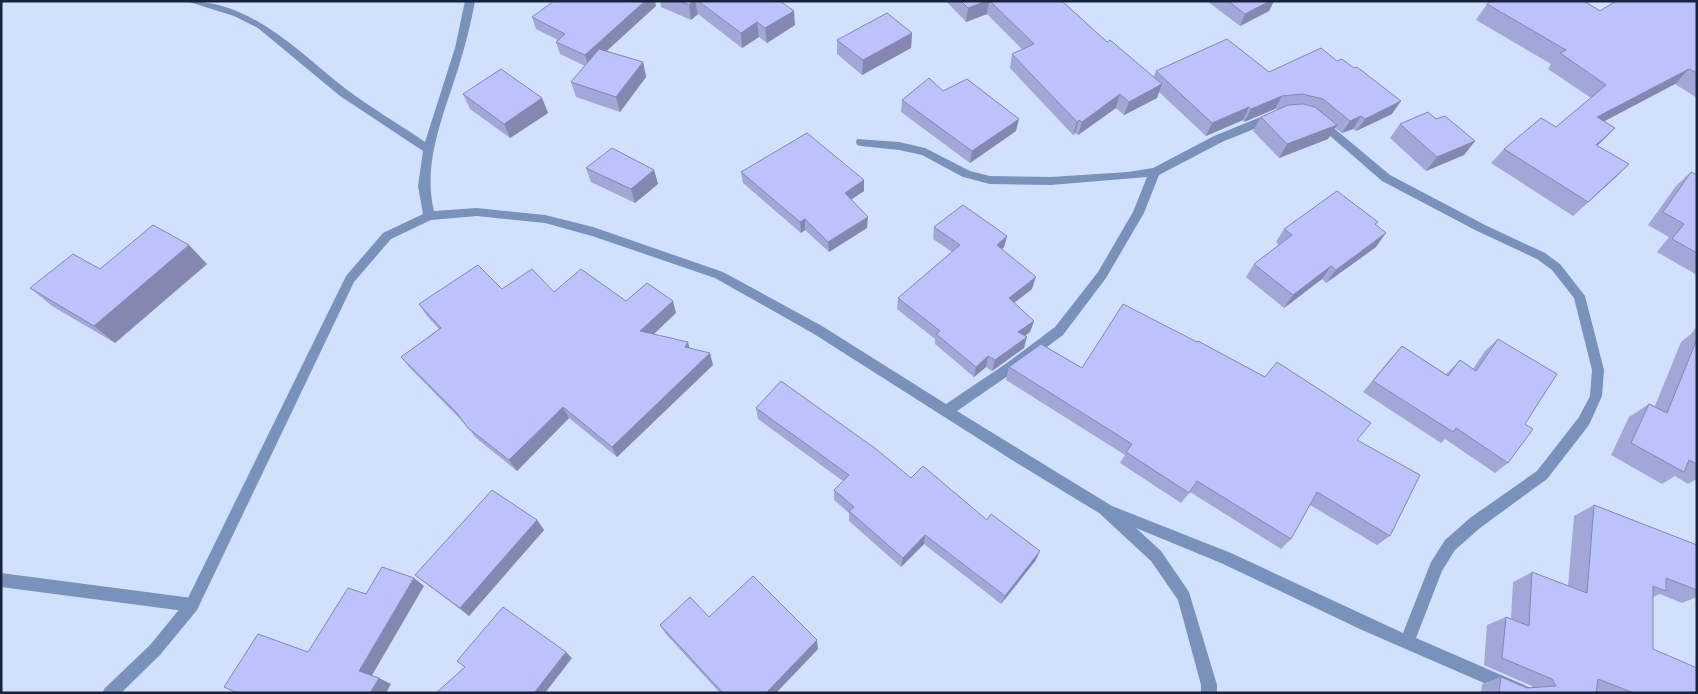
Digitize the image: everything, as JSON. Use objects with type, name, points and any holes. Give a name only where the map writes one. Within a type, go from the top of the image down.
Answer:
[{"type":"street","points":[[190,1],[237,14],[261,26],[344,93],[428,150]]},
{"type":"street","points":[[429,216],[424,188],[428,150],[466,27],[470,1]]},
{"type":"street","points":[[861,142],[899,146],[925,152],[967,174],[990,180],[1051,181],[1128,176],[1155,172],[1218,139],[1280,114],[1287,113]]},
{"type":"street","points":[[1311,117],[1386,178],[1481,228],[1541,256],[1556,267],[1579,296],[1598,370],[1596,396],[1584,421],[1542,475],[1526,488],[1488,512],[1450,545],[1436,567],[1407,642]]},
{"type":"street","points":[[946,411],[1011,367],[1059,331],[1102,275],[1138,213],[1155,172]]},
{"type":"street","points":[[110,693],[154,650],[192,605],[350,279],[387,236],[429,216],[477,212],[545,219],[593,232],[719,275],[818,330],[1104,508],[1226,558],[1407,642],[1526,693]]},
{"type":"street","points":[[1104,508],[1156,556],[1184,597],[1209,685],[1209,693]]},
{"type":"street","points":[[1,580],[192,605]]},
{"type":"building","points":[[554,1],[645,1],[585,55],[556,42],[565,34],[532,17]]},
{"type":"building","points":[[679,1],[693,1],[689,5]]},
{"type":"building","points":[[698,1],[780,1],[794,11],[765,28],[757,22],[741,33]]},
{"type":"building","points":[[961,1],[986,1],[968,8]]},
{"type":"building","points":[[990,1],[1062,1],[1107,42],[1110,40],[1162,84],[1129,102],[1120,94],[1082,122],[1079,120],[1077,122],[1012,54],[1034,44]]},
{"type":"building","points":[[1228,1],[1270,1],[1245,14]]},
{"type":"building","points":[[1491,1],[1584,1],[1600,11],[1616,1],[1697,1],[1697,73],[1689,69],[1597,117],[1615,128],[1596,145],[1629,164],[1588,202],[1504,149],[1541,118],[1556,127],[1606,85],[1560,53],[1566,50],[1487,4]]},
{"type":"building","points":[[887,13],[912,33],[863,60],[837,40]]},
{"type":"building","points":[[1227,39],[1269,72],[1321,48],[1337,61],[1342,59],[1354,68],[1357,67],[1401,101],[1365,119],[1361,116],[1350,121],[1323,99],[1302,94],[1282,96],[1251,109],[1249,107],[1212,123],[1156,71]]},
{"type":"building","points":[[599,49],[643,62],[616,97],[571,82]]},
{"type":"building","points":[[501,69],[542,98],[504,124],[463,94]]},
{"type":"building","points":[[929,78],[943,91],[967,79],[1019,119],[972,151],[902,100]]},
{"type":"building","points":[[1303,104],[1315,107],[1337,125],[1287,144],[1261,117],[1288,105]]},
{"type":"building","points":[[1428,112],[1436,119],[1445,116],[1475,141],[1437,157],[1400,124]]},
{"type":"building","points":[[807,133],[864,180],[845,193],[868,217],[828,242],[805,219],[800,222],[741,172]]},
{"type":"building","points":[[612,148],[654,170],[631,189],[586,168]]},
{"type":"building","points":[[1691,172],[1697,175],[1697,253],[1672,239],[1684,224],[1663,212]]},
{"type":"building","points":[[1337,191],[1378,222],[1375,224],[1386,233],[1336,270],[1331,266],[1293,295],[1254,264],[1292,235],[1284,229]]},
{"type":"building","points":[[963,205],[1007,236],[997,245],[1036,277],[1009,298],[1034,321],[1018,332],[1027,337],[995,360],[988,356],[976,367],[936,334],[940,331],[898,298],[960,245],[934,227]]},
{"type":"building","points":[[153,225],[189,245],[94,326],[30,288],[73,254],[100,269]]},
{"type":"building","points":[[478,265],[502,289],[532,269],[554,292],[581,269],[626,301],[647,283],[673,301],[640,331],[688,342],[685,347],[710,353],[612,447],[563,407],[509,460],[468,428],[456,412],[401,357],[441,328],[419,304]]},
{"type":"building","points":[[1123,304],[1265,377],[1277,362],[1371,423],[1357,440],[1420,475],[1390,536],[1317,492],[1291,539],[1197,481],[1189,493],[1126,452],[1132,444],[1009,367],[1041,344],[1082,368]]},
{"type":"building","points":[[1498,339],[1557,374],[1525,424],[1533,429],[1508,463],[1456,428],[1453,432],[1373,381],[1402,346],[1448,376],[1460,360],[1476,371]]},
{"type":"building","points":[[1697,339],[1697,464],[1689,460],[1684,472],[1631,443],[1649,404],[1667,413]]},
{"type":"building","points":[[781,381],[876,449],[911,478],[923,466],[987,520],[991,514],[1040,551],[1005,596],[925,535],[903,558],[849,511],[854,507],[834,490],[849,475],[756,408]]},
{"type":"building","points":[[492,490],[537,520],[460,608],[415,575]]},
{"type":"building","points":[[1594,505],[1697,545],[1697,590],[1666,578],[1666,591],[1653,586],[1653,649],[1697,668],[1697,693],[1634,693],[1598,679],[1596,693],[1499,693],[1501,677],[1527,688],[1556,686],[1552,679],[1502,658],[1506,617],[1529,626],[1532,572],[1587,593]]},
{"type":"building","points":[[382,567],[414,578],[359,671],[379,678],[370,693],[237,693],[224,687],[258,634],[308,652],[348,588],[366,594]]},
{"type":"building","points":[[753,576],[817,640],[768,693],[723,693],[660,625],[690,597],[709,617]]},
{"type":"building","points":[[503,607],[566,652],[534,693],[436,693],[465,667],[457,661]]}]
